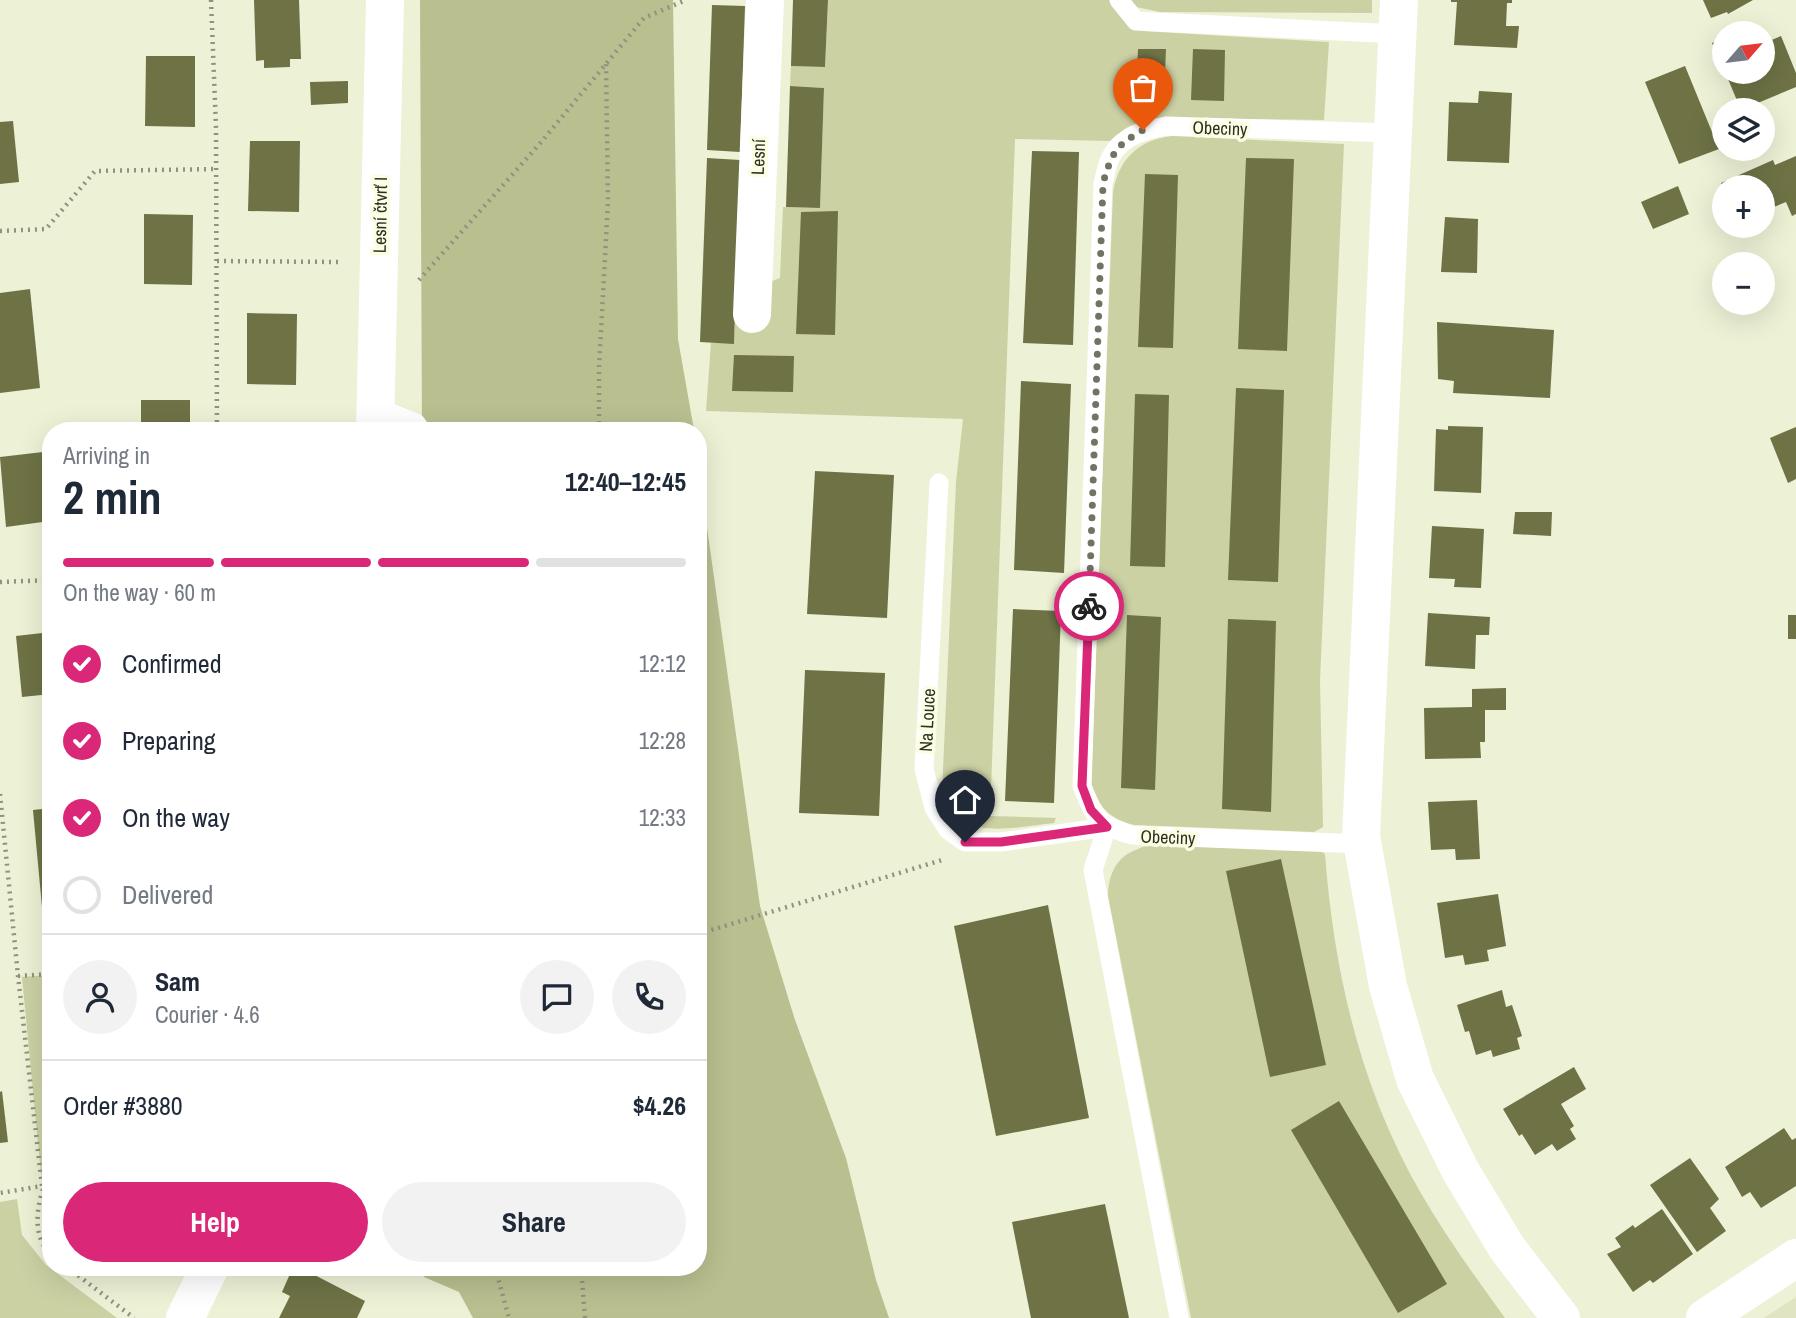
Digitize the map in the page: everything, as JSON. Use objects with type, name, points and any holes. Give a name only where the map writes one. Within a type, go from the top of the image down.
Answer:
[{"type":"street","name":"Lesní čtvrť I","points":[[376,419],[385,0]]},
{"type":"street","name":"Lesní","points":[[752,314],[765,0]]},
{"type":"street","points":[[1399,17],[1361,836],[1388,986],[1415,1079],[1460,1170],[1507,1248],[1561,1318]]},
{"type":"street","points":[[1705,1318],[1796,1258]]},
{"type":"street","points":[[185,1318],[206,1276]]},
{"type":"lane","points":[[1119,0],[1136,22],[1399,17]]},
{"type":"lane","name":"Obeciny","points":[[1363,844],[1132,835],[1107,827],[1091,810],[1082,786],[1103,183],[1111,155],[1127,139],[1143,130],[1166,126],[1394,133]]},
{"type":"lane","points":[[376,419],[406,422]]},
{"type":"lane","name":"Na Louce","points":[[939,483],[924,769],[934,808],[948,830],[965,842],[1001,842],[1107,827]]},
{"type":"lane","points":[[1107,827],[1093,870],[1179,1318]]},
{"type":"path","points":[[211,0],[216,128],[217,422]]},
{"type":"path","points":[[379,317],[403,298],[644,18],[686,0]]},
{"type":"path","points":[[600,422],[599,368],[608,202],[606,63]]},
{"type":"path","points":[[0,231],[46,229],[95,171],[216,169]]},
{"type":"path","points":[[217,261],[379,263]]},
{"type":"path","points":[[0,582],[42,580]]},
{"type":"path","points":[[0,794],[42,1186],[37,1231],[42,1241]]},
{"type":"path","points":[[707,931],[1001,842]]},
{"type":"path","points":[[18,976],[42,975]]},
{"type":"path","points":[[0,1193],[42,1186]]},
{"type":"path","points":[[79,1276],[134,1318]]},
{"type":"path","points":[[497,1276],[509,1318]]},
{"type":"path","points":[[581,1276],[586,1318]]},
{"type":"shaded area","points":[[420,0],[673,0],[678,339],[693,422],[422,422]]},
{"type":"shaded area","points":[[828,0],[1109,0],[1143,31],[1329,42],[1324,120],[1163,118],[1139,122],[1126,128],[1110,141],[1015,139],[990,816],[1056,818],[1054,823],[1008,828],[976,826],[962,821],[952,812],[944,795],[956,482],[963,419],[706,411],[711,343],[734,343],[736,295],[780,278],[783,207],[820,208],[824,88],[790,86],[791,66],[825,67]]},
{"type":"shaded area","points":[[1129,0],[1372,0],[1372,13],[1160,12],[1136,7]]},
{"type":"shaded area","points":[[1172,136],[1344,144],[1320,680],[1323,827],[1314,832],[1134,825],[1108,812],[1091,789],[1113,192],[1120,170],[1132,153],[1149,142]]},
{"type":"shaded area","points":[[707,527],[760,906],[795,1020],[846,1158],[876,1280],[889,1318],[473,1318],[459,1292],[424,1277],[707,1276]]},
{"type":"shaded area","points":[[1146,845],[1320,851],[1325,854],[1335,943],[1344,987],[1354,1030],[1382,1115],[1422,1195],[1505,1318],[1191,1318],[1108,896],[1110,878],[1118,863],[1126,855]]},
{"type":"shaded area","points":[[42,976],[42,1174],[41,1174],[22,977]]},
{"type":"shaded area","points":[[17,1199],[22,1235],[42,1260],[42,1276],[61,1276],[117,1318],[0,1318],[0,1202]]},
{"type":"shaded area","points":[[1796,1297],[1796,1318],[1764,1318]]},
{"type":"building","points":[[254,0],[299,0],[301,59],[290,59],[290,67],[264,68],[264,60],[256,61]]},
{"type":"building","points":[[793,0],[828,0],[825,67],[791,66]]},
{"type":"building","points":[[1451,0],[1512,0],[1512,3],[1507,3],[1506,26],[1519,26],[1517,48],[1454,45],[1457,2]]},
{"type":"building","points":[[1703,0],[1753,0],[1728,14],[1727,12],[1711,18]]},
{"type":"building","points":[[712,5],[745,6],[740,152],[707,150]]},
{"type":"building","points":[[1781,36],[1796,73],[1796,87],[1770,98],[1736,98],[1730,84],[1775,84],[1775,39]]},
{"type":"building","points":[[1138,49],[1166,49],[1164,96],[1136,96]]},
{"type":"building","points":[[1193,49],[1225,50],[1224,101],[1191,100]]},
{"type":"building","points":[[146,56],[195,56],[195,127],[145,126]]},
{"type":"building","points":[[1685,66],[1712,132],[1712,152],[1679,164],[1645,82]]},
{"type":"building","points":[[348,81],[348,103],[311,105],[310,82]]},
{"type":"building","points":[[790,86],[824,88],[820,208],[786,207]]},
{"type":"building","points":[[1479,91],[1512,93],[1509,163],[1447,161],[1449,102],[1478,103]]},
{"type":"building","points":[[13,121],[19,182],[0,184],[0,122]]},
{"type":"building","points":[[250,141],[300,141],[299,212],[248,211]]},
{"type":"building","points":[[1032,151],[1079,152],[1073,345],[1023,343]]},
{"type":"building","points":[[1796,156],[1796,214],[1792,216],[1786,202],[1775,207],[1775,175],[1739,175],[1771,161],[1775,165]]},
{"type":"building","points":[[707,158],[740,160],[734,344],[700,342]]},
{"type":"building","points":[[1246,158],[1294,159],[1287,351],[1238,349]]},
{"type":"building","points":[[1145,174],[1178,175],[1173,348],[1138,347]]},
{"type":"building","points":[[1678,186],[1689,214],[1653,229],[1641,202]]},
{"type":"building","points":[[838,211],[835,335],[796,334],[801,212]]},
{"type":"building","points":[[144,214],[193,215],[192,285],[144,284]]},
{"type":"building","points":[[1445,217],[1478,219],[1477,273],[1441,272]]},
{"type":"building","points":[[30,289],[40,388],[0,393],[0,293]]},
{"type":"building","points":[[247,313],[297,314],[296,385],[247,384]]},
{"type":"building","points":[[1437,322],[1554,330],[1550,398],[1453,393],[1454,381],[1438,379]]},
{"type":"building","points":[[734,355],[794,356],[793,392],[732,391]]},
{"type":"building","points":[[1021,381],[1071,384],[1064,573],[1014,570]]},
{"type":"building","points":[[1236,388],[1284,390],[1278,582],[1228,580]]},
{"type":"building","points":[[1135,394],[1169,395],[1165,567],[1130,566]]},
{"type":"building","points":[[141,400],[190,400],[190,422],[141,422]]},
{"type":"building","points":[[1448,426],[1483,427],[1481,493],[1434,491],[1436,429],[1448,430]]},
{"type":"building","points":[[1796,427],[1796,479],[1788,483],[1770,438]]},
{"type":"building","points":[[42,452],[42,522],[6,527],[0,457]]},
{"type":"building","points":[[815,471],[894,475],[887,618],[807,614]]},
{"type":"building","points":[[1515,512],[1552,512],[1551,536],[1513,534]]},
{"type":"building","points":[[1432,526],[1484,529],[1481,588],[1454,587],[1455,579],[1429,578]]},
{"type":"building","points":[[1013,609],[1061,611],[1054,803],[1005,801]]},
{"type":"building","points":[[1428,613],[1490,617],[1489,635],[1476,635],[1475,669],[1425,666]]},
{"type":"building","points":[[1127,615],[1161,617],[1155,790],[1121,788]]},
{"type":"building","points":[[1788,615],[1796,615],[1796,639],[1788,639]]},
{"type":"building","points":[[1228,619],[1276,621],[1271,812],[1222,809]]},
{"type":"building","points":[[42,633],[42,695],[22,697],[16,636]]},
{"type":"building","points":[[805,670],[885,673],[879,816],[799,813]]},
{"type":"building","points":[[1506,688],[1506,710],[1485,710],[1485,742],[1480,742],[1481,758],[1425,759],[1424,708],[1472,707],[1472,689]]},
{"type":"building","points":[[1477,800],[1480,859],[1456,860],[1455,849],[1431,850],[1428,802]]},
{"type":"building","points":[[42,809],[42,907],[33,810]]},
{"type":"building","points":[[1281,859],[1326,1065],[1270,1077],[1226,871]]},
{"type":"building","points":[[1498,894],[1506,946],[1487,950],[1489,961],[1465,965],[1463,955],[1445,958],[1437,903]]},
{"type":"building","points":[[1048,905],[1089,1118],[996,1136],[954,926]]},
{"type":"building","points":[[1502,990],[1506,1007],[1512,1005],[1522,1036],[1517,1038],[1520,1049],[1493,1057],[1491,1050],[1476,1055],[1469,1031],[1465,1032],[1457,1005]]},
{"type":"building","points":[[1574,1067],[1586,1089],[1561,1104],[1574,1126],[1570,1129],[1576,1139],[1557,1151],[1552,1144],[1535,1155],[1522,1134],[1519,1136],[1503,1109]]},
{"type":"building","points":[[2,1091],[8,1142],[0,1143],[0,1092]]},
{"type":"building","points":[[1339,1101],[1447,1284],[1398,1313],[1291,1130]]},
{"type":"building","points":[[1784,1128],[1792,1140],[1796,1138],[1796,1186],[1761,1208],[1750,1192],[1742,1197],[1725,1167]]},
{"type":"building","points":[[1690,1158],[1719,1199],[1710,1208],[1726,1231],[1697,1252],[1650,1185]]},
{"type":"building","points":[[1105,1204],[1129,1318],[1031,1318],[1012,1222]]},
{"type":"building","points":[[1662,1209],[1693,1254],[1653,1283],[1650,1280],[1633,1292],[1607,1254],[1621,1247],[1615,1238]]},
{"type":"building","points":[[289,1276],[316,1276],[365,1301],[357,1318],[279,1318],[290,1296],[282,1292]]},
{"type":"way so far","points":[[1089,606],[1103,183],[1111,155],[1127,139],[1143,130]]},
{"type":"route","points":[[965,842],[1001,842],[1107,827],[1091,810],[1082,786],[1089,606]]}]
